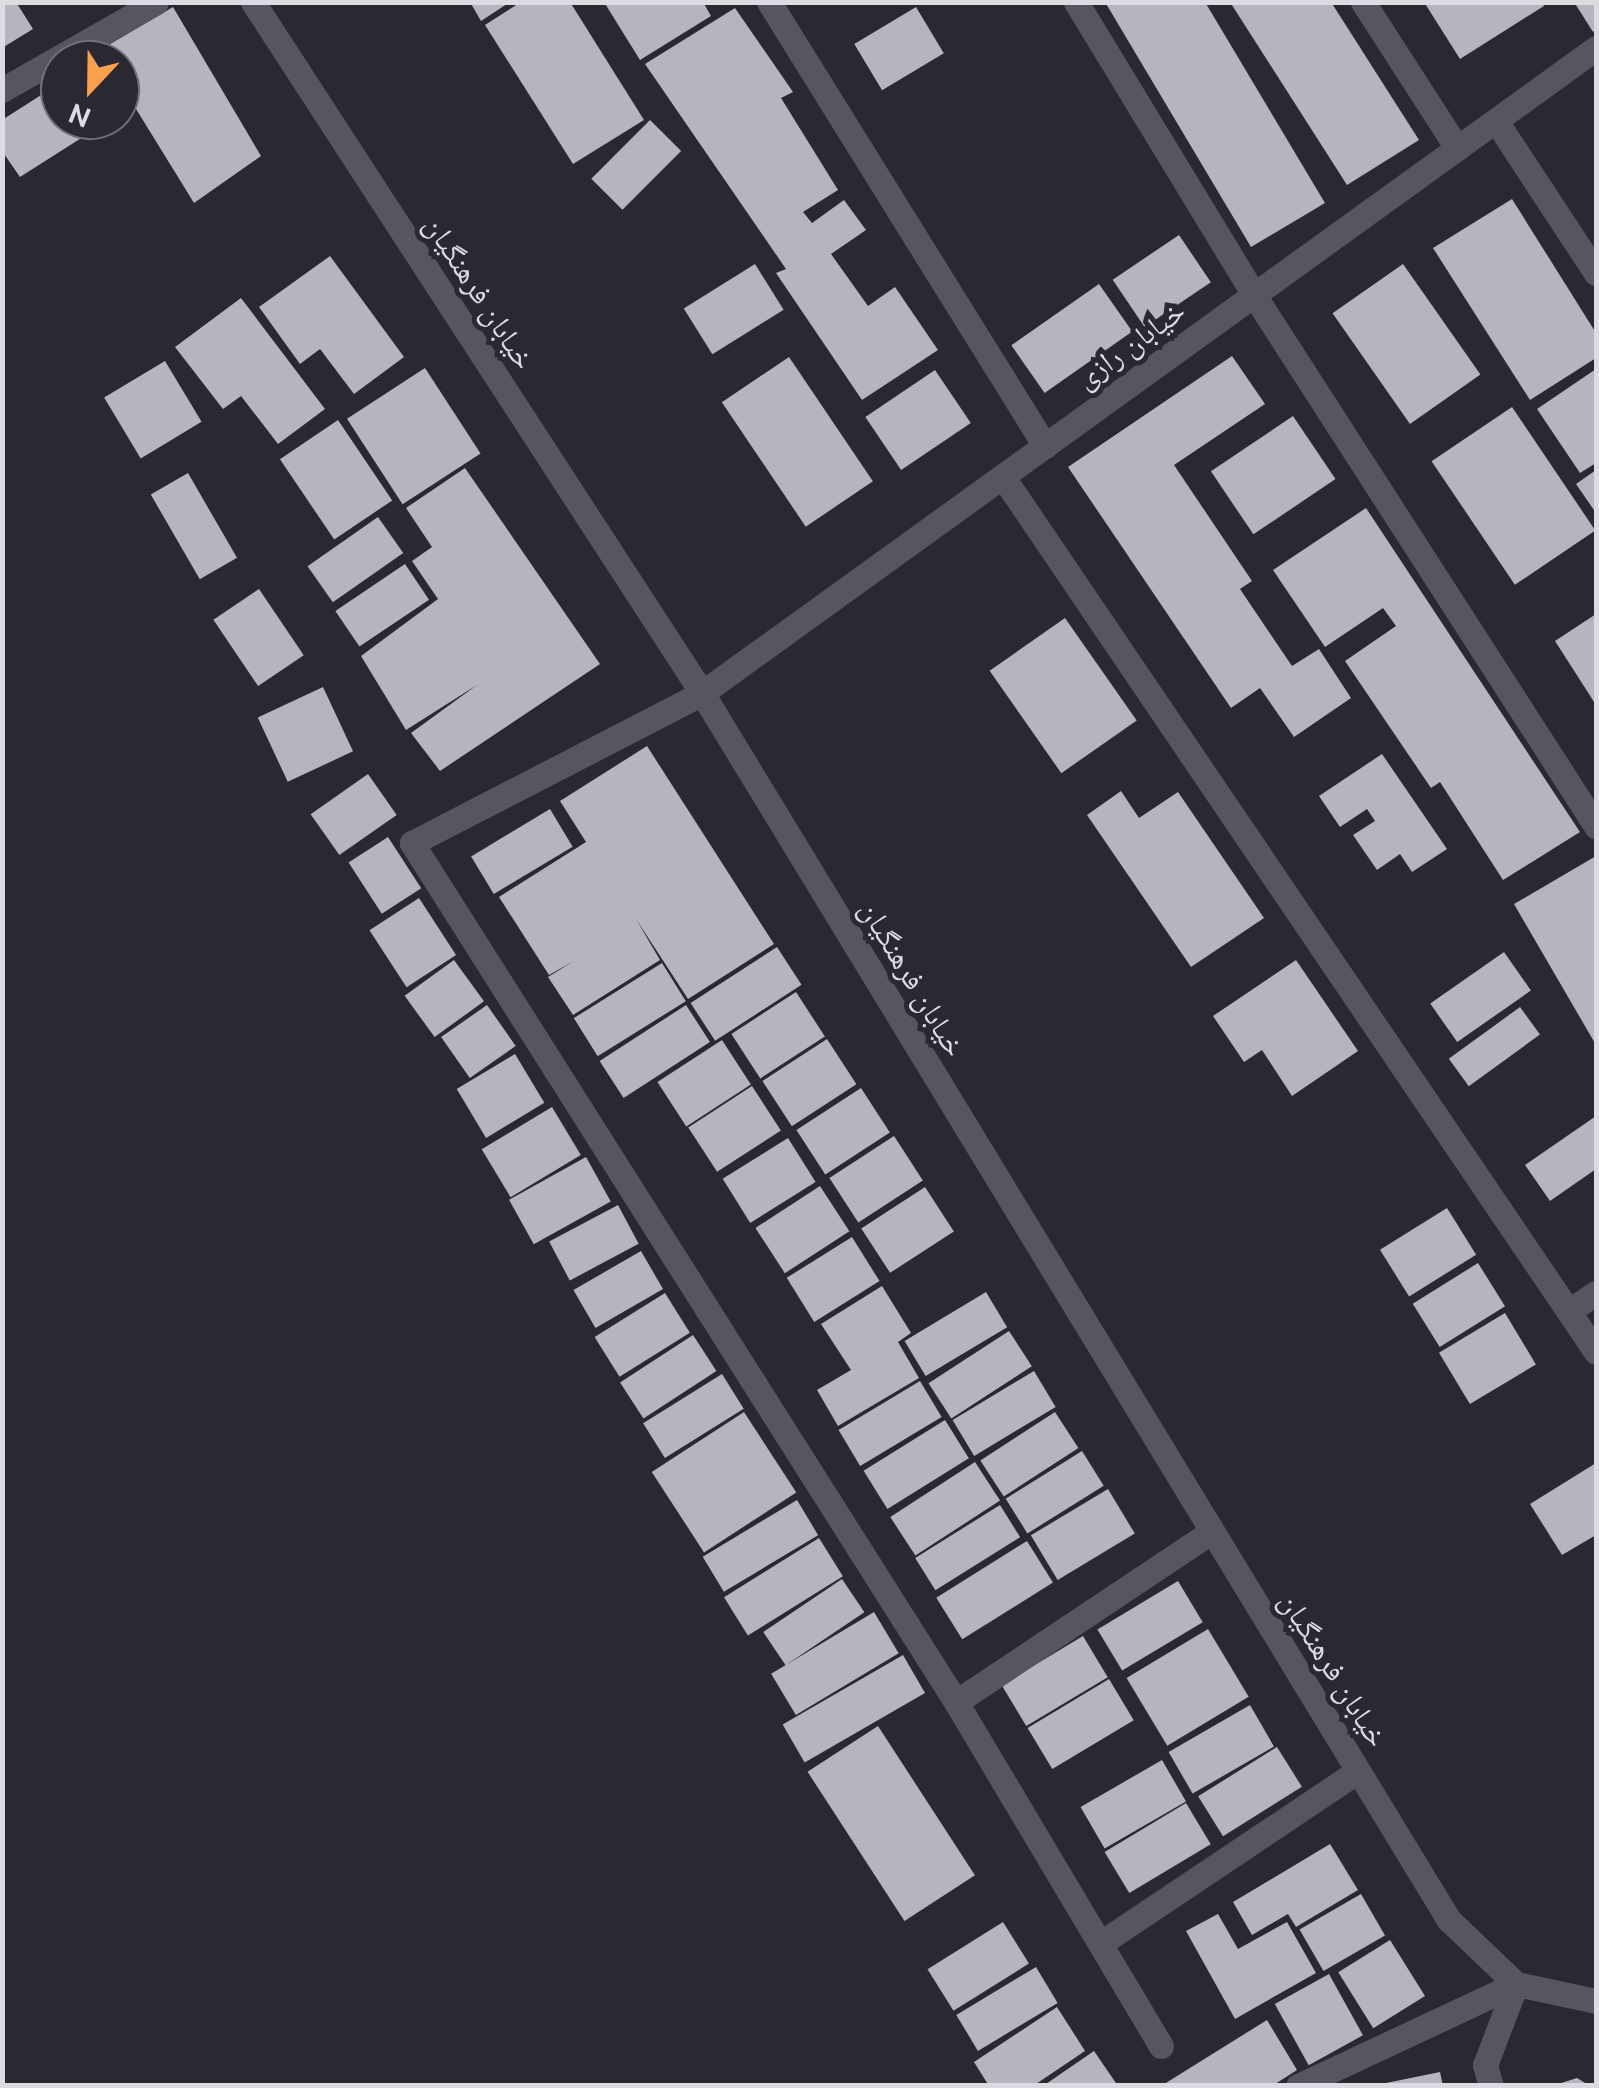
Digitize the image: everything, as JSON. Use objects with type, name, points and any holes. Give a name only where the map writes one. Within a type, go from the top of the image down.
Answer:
[{"type":"street","points":[[2,90],[156,2]]},
{"type":"street","name":"خیابان فرهنگیان","points":[[252,2],[702,693],[1450,1920],[1516,1984]]},
{"type":"street","points":[[768,2],[1045,446]]},
{"type":"street","points":[[1076,2],[1254,295],[1596,826]]},
{"type":"street","points":[[1362,2],[1458,148]]},
{"type":"street","name":"خیابان رازی","points":[[956,1702],[412,843],[702,693],[1596,48]]},
{"type":"street","points":[[1496,121],[1596,273]]},
{"type":"street","points":[[1003,477],[1596,1352]]},
{"type":"street","points":[[1568,1311],[1596,1293]]},
{"type":"street","points":[[1161,2046],[956,1702],[1211,1532]]},
{"type":"street","points":[[1101,1944],[1358,1771]]},
{"type":"street","points":[[1491,2086],[1486,2065],[1516,1984]]},
{"type":"street","points":[[1298,2086],[1516,1984],[1596,2001]]},
{"type":"building","points":[[2,2],[16,2],[33,29],[2,48]]},
{"type":"building","points":[[470,2],[510,2],[481,21]]},
{"type":"building","points":[[521,2],[570,2],[644,120],[573,164],[485,25]]},
{"type":"building","points":[[604,2],[703,2],[711,16],[640,60]]},
{"type":"building","points":[[1105,2],[1205,2],[1325,203],[1251,247]]},
{"type":"building","points":[[1230,2],[1331,2],[1419,140],[1347,185]]},
{"type":"building","points":[[1424,2],[1542,2],[1544,6],[1460,59]]},
{"type":"building","points":[[1574,2],[1596,2],[1593,32]]},
{"type":"building","points":[[173,7],[261,156],[194,203],[140,115],[140,40],[117,40]]},
{"type":"building","points":[[916,7],[944,53],[882,90],[854,44]]},
{"type":"building","points":[[735,8],[793,92],[781,98],[838,190],[803,212],[812,223],[844,200],[866,230],[831,254],[868,306],[895,287],[938,350],[862,400],[776,273],[786,269],[645,64]]},
{"type":"building","points":[[40,96],[40,140],[78,140],[20,177],[2,151],[2,120]]},
{"type":"building","points":[[650,120],[681,151],[622,210],[591,179]]},
{"type":"building","points":[[1512,199],[1596,333],[1596,358],[1530,400],[1433,248]]},
{"type":"building","points":[[1179,235],[1211,282],[1145,327],[1113,280]]},
{"type":"building","points":[[330,256],[404,357],[354,394],[320,349],[300,364],[259,307]]},
{"type":"building","points":[[755,264],[784,310],[712,354],[684,309]]},
{"type":"building","points":[[1403,264],[1480,375],[1410,424],[1333,313]]},
{"type":"building","points":[[1099,284],[1132,332],[1045,393],[1011,345]]},
{"type":"building","points":[[241,298],[325,409],[278,444],[241,396],[223,409],[175,347]]},
{"type":"building","points":[[1232,356],[1265,404],[1174,465],[1252,581],[1240,589],[1292,666],[1319,649],[1351,698],[1294,737],[1260,688],[1231,708],[1068,467]]},
{"type":"building","points":[[789,357],[873,481],[806,527],[722,402]]},
{"type":"building","points":[[165,361],[202,422],[141,458],[104,398]]},
{"type":"building","points":[[425,368],[481,454],[403,504],[347,419]]},
{"type":"building","points":[[1596,369],[1596,463],[1580,473],[1537,409]]},
{"type":"building","points":[[935,370],[971,423],[901,470],[865,417]]},
{"type":"building","points":[[1512,407],[1595,531],[1515,585],[1432,461]]},
{"type":"building","points":[[1293,416],[1335,479],[1253,534],[1211,471]]},
{"type":"building","points":[[338,420],[392,500],[334,540],[280,459]]},
{"type":"building","points":[[465,468],[600,664],[440,771],[411,733],[477,685],[406,730],[361,656],[438,599],[412,561],[432,547],[406,508]]},
{"type":"building","points":[[1596,470],[1596,513],[1576,484]]},
{"type":"building","points":[[188,473],[237,558],[200,579],[151,495]]},
{"type":"building","points":[[1366,508],[1580,832],[1503,880],[1440,782],[1431,788],[1345,661],[1396,626],[1383,608],[1325,647],[1273,570]]},
{"type":"building","points":[[378,517],[403,553],[333,602],[308,566]]},
{"type":"building","points":[[405,564],[429,600],[359,647],[335,611]]},
{"type":"building","points":[[259,589],[304,655],[258,686],[213,620]]},
{"type":"building","points":[[1596,614],[1596,705],[1555,641]]},
{"type":"building","points":[[1065,618],[1137,720],[1061,773],[990,671]]},
{"type":"building","points":[[323,687],[353,751],[288,782],[258,717]]},
{"type":"building","points":[[647,746],[774,944],[688,999],[636,919],[660,960],[573,1015],[548,977],[574,961],[549,975],[499,897],[586,842],[560,801]]},
{"type":"building","points":[[1382,754],[1447,849],[1412,872],[1400,854],[1377,870],[1353,835],[1375,821],[1367,809],[1340,827],[1319,796]]},
{"type":"building","points":[[368,774],[397,815],[339,855],[311,814]]},
{"type":"building","points":[[1121,791],[1139,818],[1178,792],[1264,918],[1191,967],[1087,815]]},
{"type":"building","points":[[550,809],[573,847],[494,894],[471,856]]},
{"type":"building","points":[[388,837],[421,888],[382,914],[349,863]]},
{"type":"building","points":[[1596,856],[1596,1045],[1514,904]]},
{"type":"building","points":[[419,898],[456,955],[407,987],[370,930]]},
{"type":"building","points":[[777,947],[802,985],[715,1041],[691,1003]]},
{"type":"building","points":[[1504,952],[1531,991],[1457,1042],[1430,1004]]},
{"type":"building","points":[[454,960],[484,1001],[435,1037],[405,996]]},
{"type":"building","points":[[1296,960],[1358,1051],[1292,1096],[1262,1050],[1244,1062],[1213,1016]]},
{"type":"building","points":[[662,963],[686,1001],[598,1056],[574,1018]]},
{"type":"building","points":[[796,992],[825,1036],[760,1078],[731,1034]]},
{"type":"building","points":[[487,1005],[516,1046],[470,1078],[441,1037]]},
{"type":"building","points":[[686,1005],[710,1042],[624,1098],[600,1061]]},
{"type":"building","points":[[1520,1007],[1540,1035],[1469,1086],[1449,1059]]},
{"type":"building","points":[[827,1039],[856,1084],[792,1126],[762,1081]]},
{"type":"building","points":[[722,1040],[751,1084],[686,1126],[657,1082]]},
{"type":"building","points":[[515,1054],[544,1103],[486,1138],[457,1089]]},
{"type":"building","points":[[752,1086],[781,1130],[717,1172],[688,1127]]},
{"type":"building","points":[[861,1088],[890,1132],[825,1174],[796,1130]]},
{"type":"building","points":[[552,1107],[581,1155],[511,1197],[482,1149]]},
{"type":"building","points":[[1596,1116],[1596,1169],[1550,1201],[1525,1165]]},
{"type":"building","points":[[894,1136],[923,1180],[858,1222],[829,1178]]},
{"type":"building","points":[[788,1138],[816,1182],[750,1223],[723,1179]]},
{"type":"building","points":[[586,1157],[611,1202],[534,1244],[509,1200]]},
{"type":"building","points":[[820,1186],[849,1231],[785,1273],[755,1228]]},
{"type":"building","points":[[925,1187],[954,1231],[890,1273],[861,1228]]},
{"type":"building","points":[[618,1205],[639,1244],[570,1280],[549,1242]]},
{"type":"building","points":[[1447,1208],[1476,1255],[1409,1297],[1380,1250]]},
{"type":"building","points":[[852,1237],[880,1281],[814,1322],[787,1278]]},
{"type":"building","points":[[641,1251],[663,1289],[595,1328],[573,1290]]},
{"type":"building","points":[[1478,1263],[1505,1306],[1440,1347],[1413,1304]]},
{"type":"building","points":[[882,1286],[911,1333],[898,1342],[919,1378],[838,1426],[817,1390],[851,1370],[821,1324]]},
{"type":"building","points":[[986,1292],[1007,1327],[926,1376],[905,1341]]},
{"type":"building","points":[[665,1293],[690,1333],[620,1377],[595,1337]]},
{"type":"building","points":[[1505,1313],[1536,1364],[1470,1404],[1439,1353]]},
{"type":"building","points":[[1009,1331],[1032,1366],[951,1419],[928,1383]]},
{"type":"building","points":[[693,1335],[716,1371],[643,1418],[620,1382]]},
{"type":"building","points":[[1034,1371],[1056,1407],[974,1456],[953,1420]]},
{"type":"building","points":[[722,1374],[744,1409],[665,1458],[643,1423]]},
{"type":"building","points":[[920,1381],[942,1417],[860,1466],[839,1430]]},
{"type":"building","points":[[744,1412],[796,1493],[704,1552],[652,1472]]},
{"type":"building","points":[[1055,1412],[1078,1448],[1004,1497],[980,1460]]},
{"type":"building","points":[[945,1420],[969,1458],[887,1509],[864,1471]]},
{"type":"building","points":[[1082,1451],[1104,1486],[1027,1533],[1006,1499]]},
{"type":"building","points":[[975,1462],[1000,1501],[915,1556],[890,1517]]},
{"type":"building","points":[[1596,1463],[1596,1535],[1562,1555],[1530,1504]]},
{"type":"building","points":[[1108,1489],[1135,1534],[1058,1580],[1031,1535]]},
{"type":"building","points":[[797,1500],[818,1535],[724,1592],[703,1557]]},
{"type":"building","points":[[1000,1505],[1020,1537],[935,1590],[915,1558]]},
{"type":"building","points":[[819,1538],[843,1576],[748,1636],[724,1597]]},
{"type":"building","points":[[1027,1541],[1053,1583],[962,1639],[936,1598]]},
{"type":"building","points":[[842,1579],[864,1612],[786,1665],[763,1632]]},
{"type":"building","points":[[1178,1581],[1203,1622],[1122,1671],[1097,1629]]},
{"type":"building","points":[[874,1612],[899,1653],[796,1715],[771,1674]]},
{"type":"building","points":[[1208,1629],[1249,1697],[1167,1746],[1127,1678]]},
{"type":"building","points":[[1083,1636],[1108,1677],[1026,1726],[1002,1685]]},
{"type":"building","points":[[903,1655],[925,1693],[805,1763],[783,1724]]},
{"type":"building","points":[[1109,1679],[1134,1720],[1052,1769],[1028,1728]]},
{"type":"building","points":[[1250,1705],[1274,1747],[1193,1794],[1169,1752]]},
{"type":"building","points":[[878,1726],[975,1875],[904,1921],[808,1772]]},
{"type":"building","points":[[1277,1747],[1302,1787],[1223,1836],[1198,1796]]},
{"type":"building","points":[[1162,1760],[1186,1802],[1105,1849],[1081,1807]]},
{"type":"building","points":[[1186,1803],[1211,1844],[1129,1893],[1105,1852]]},
{"type":"building","points":[[1330,1844],[1358,1890],[1296,1927],[1288,1914],[1252,1935],[1233,1902]]},
{"type":"building","points":[[1361,1894],[1385,1936],[1324,1971],[1300,1930]]},
{"type":"building","points":[[1218,1914],[1238,1949],[1287,1922],[1316,1973],[1235,2019],[1186,1931]]},
{"type":"building","points":[[1003,1922],[1029,1964],[953,2011],[928,1969]]},
{"type":"building","points":[[1390,1940],[1425,1996],[1373,2028],[1338,1972]]},
{"type":"building","points":[[1036,1967],[1058,2003],[978,2051],[956,2015]]},
{"type":"building","points":[[1329,1974],[1363,2035],[1309,2065],[1275,2004]]},
{"type":"building","points":[[1057,2007],[1085,2051],[1033,2086],[989,2086],[974,2062]]},
{"type":"building","points":[[1267,2020],[1297,2070],[1272,2086],[1161,2086]]},
{"type":"building","points":[[1094,2051],[1118,2086],[1043,2086]]},
{"type":"building","points":[[1440,2072],[1443,2086],[1381,2086],[1381,2084]]},
{"type":"building","points":[[1577,2078],[1590,2086],[1555,2085]]}]
